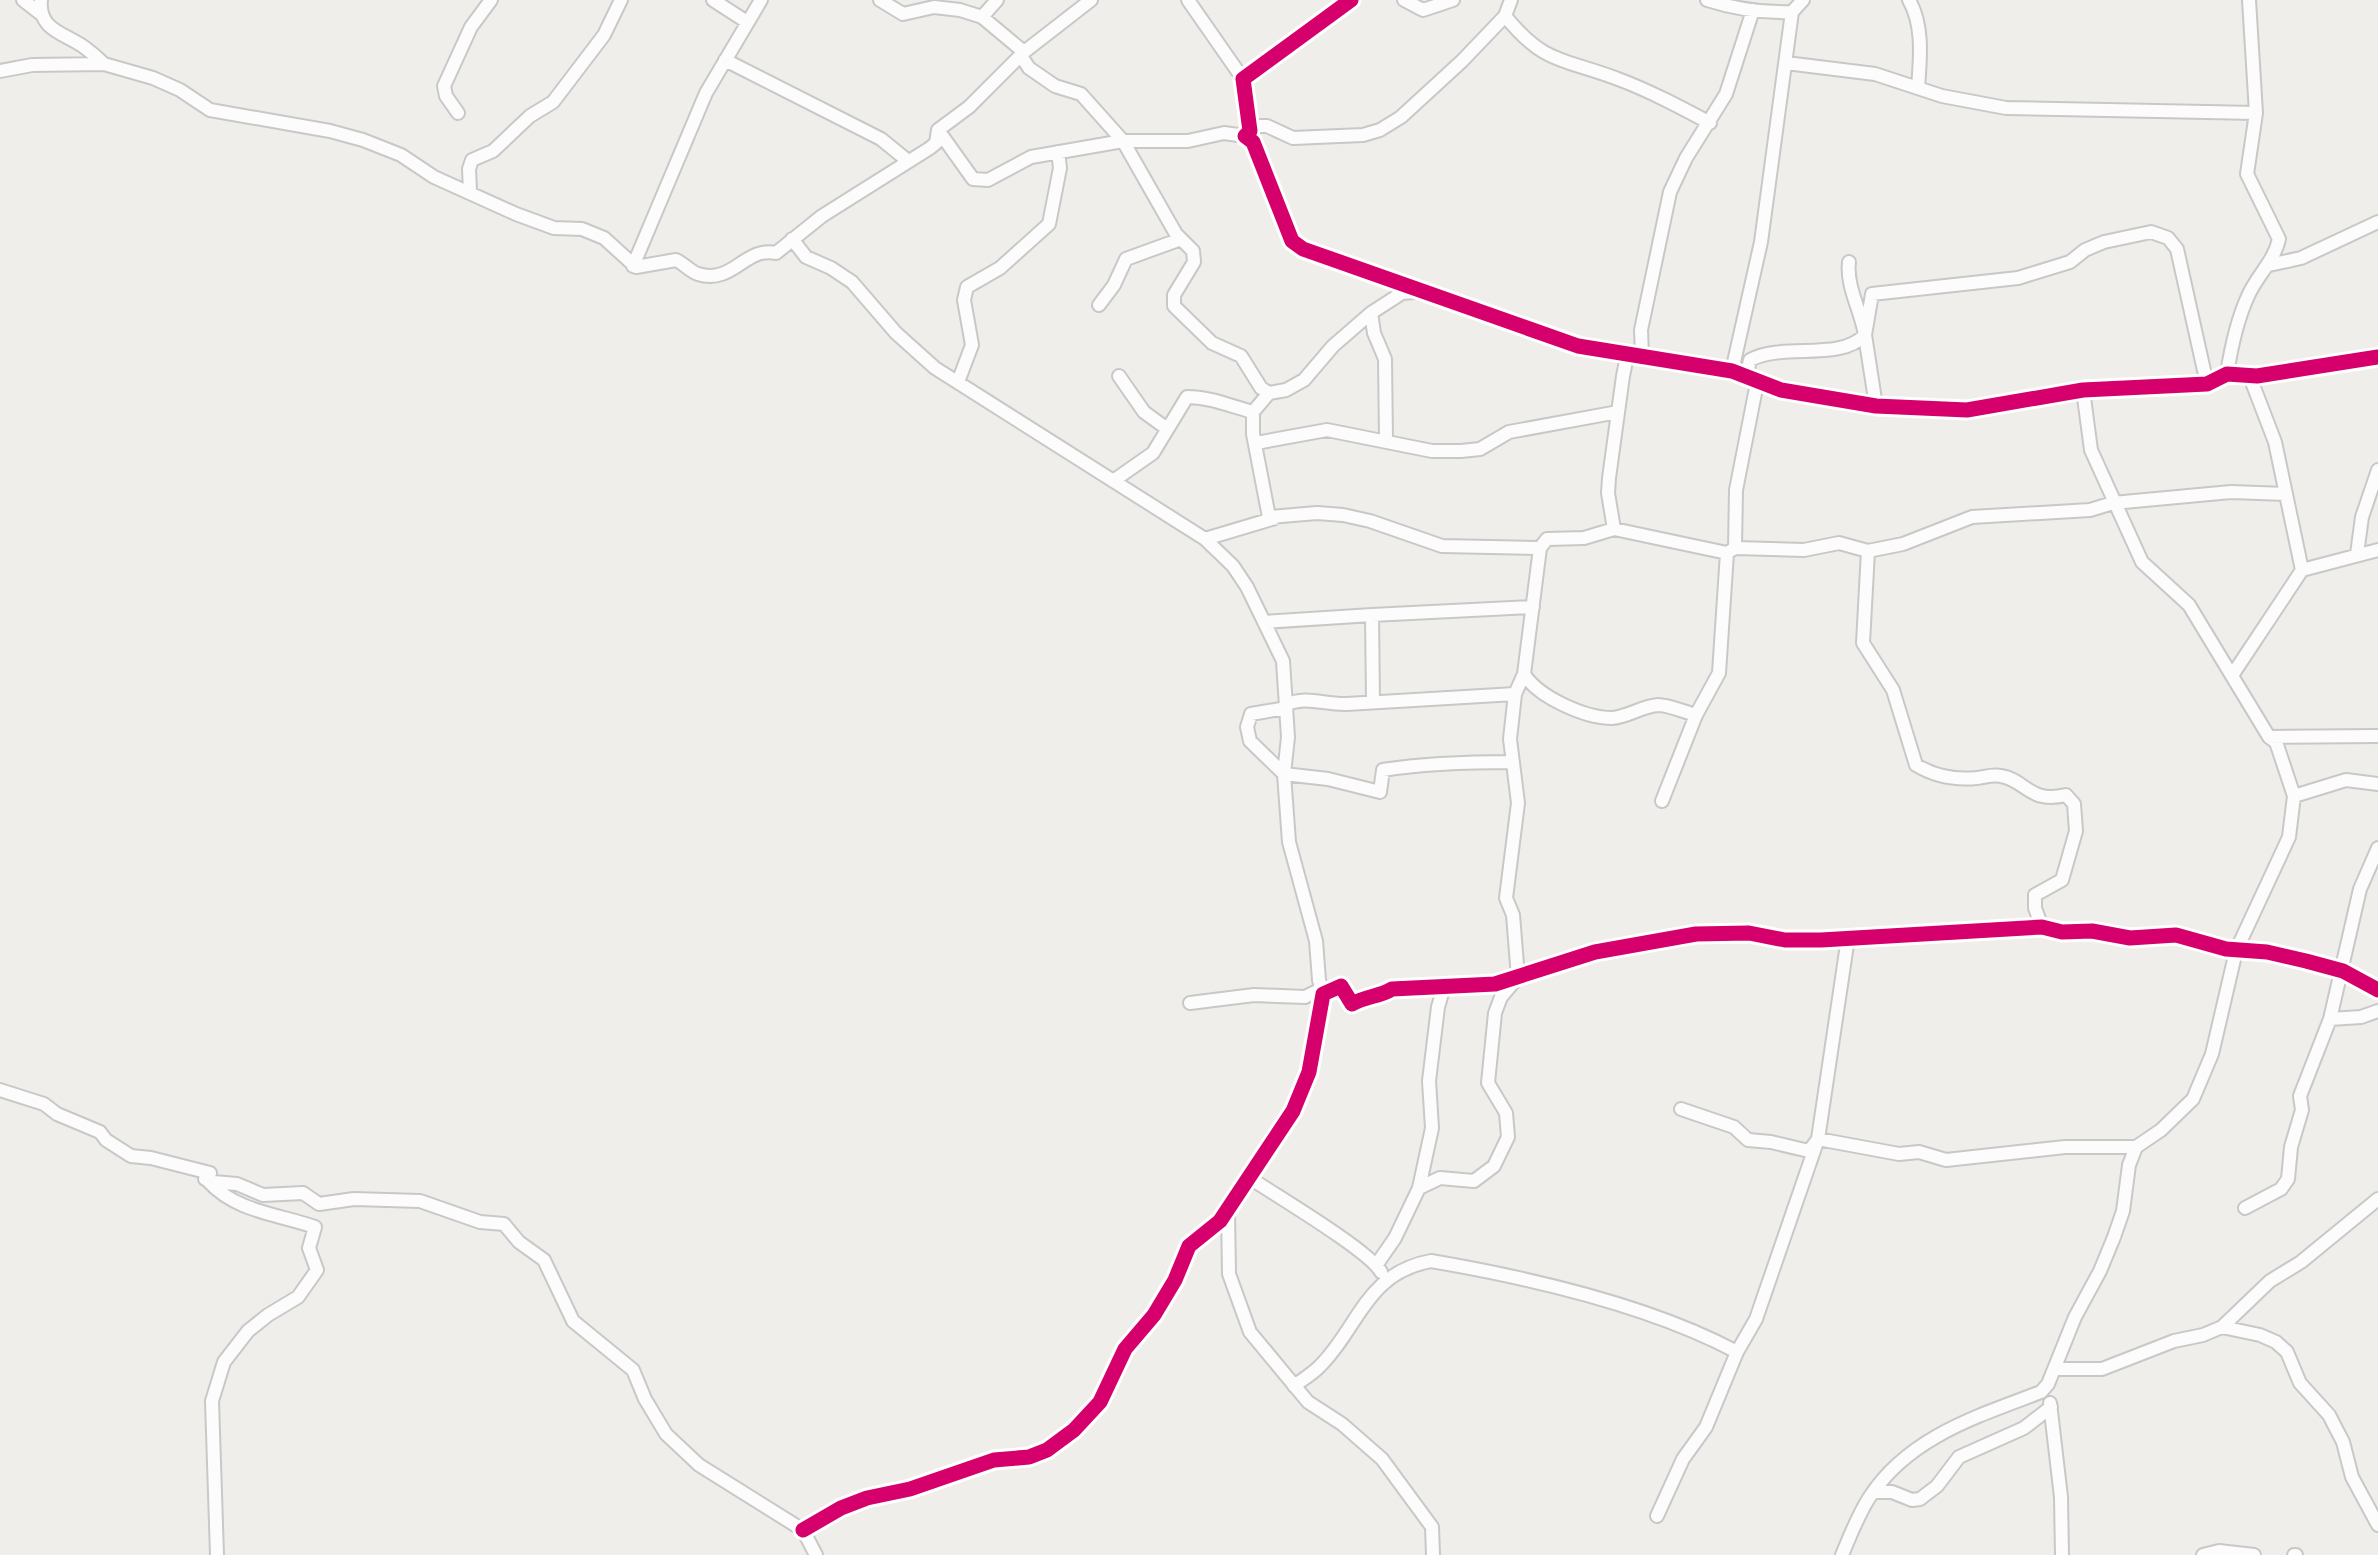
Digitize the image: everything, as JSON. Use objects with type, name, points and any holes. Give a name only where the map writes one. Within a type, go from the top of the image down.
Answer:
[{"type":"street","points":[[23,0],[41,7],[50,28],[86,47],[104,64]]},
{"type":"street","points":[[458,113],[444,86],[471,27],[491,0]]},
{"type":"street","points":[[470,191],[468,169],[472,160],[492,151],[530,116],[553,102],[604,34],[622,0]]},
{"type":"street","points":[[713,0],[748,22]]},
{"type":"street","points":[[633,266],[706,94],[760,0]]},
{"type":"street","points":[[880,0],[902,14],[940,7],[982,17],[1022,54],[1029,68],[1055,86],[1081,94],[1124,140],[1181,240],[1193,250],[1194,262],[1174,296],[1174,306],[1212,343],[1242,356],[1261,388],[1270,393]]},
{"type":"street","points":[[982,17],[997,0]]},
{"type":"street","points":[[0,71],[104,64],[153,78],[213,110],[363,140],[401,155],[434,177],[542,224],[562,230],[582,229],[604,238],[633,266],[676,260],[698,274],[725,275],[750,257],[764,251],[776,253],[822,216],[933,146],[938,130],[969,107],[1022,54],[1091,0]]},
{"type":"street","points":[[1188,0],[1244,79],[1247,131],[1292,241],[1578,346],[1740,373],[1814,398],[1876,406],[1968,410],[2083,390],[2207,384],[2227,374],[2250,377],[2378,357]]},
{"type":"street","points":[[1244,79],[1350,0]]},
{"type":"street","points":[[1404,0],[1423,10],[1454,0]]},
{"type":"street","points":[[938,130],[976,180],[988,180],[1032,157],[1124,140],[1188,141],[1268,126],[1293,138],[1363,134],[1380,130],[1420,100],[1505,16],[1511,0]]},
{"type":"street","points":[[1707,0],[1792,12]]},
{"type":"street","points":[[1740,373],[1786,63],[1786,40],[1792,12],[1803,0]]},
{"type":"street","points":[[1909,0],[1921,54],[1918,88]]},
{"type":"street","points":[[2227,374],[2232,342],[2246,300],[2278,245],[2278,231],[2250,182],[2246,167],[2256,114],[2249,0]]},
{"type":"street","points":[[1637,356],[1670,192],[1735,73],[1757,7]]},
{"type":"street","points":[[1505,16],[1528,43],[1549,57],[1618,79],[1710,123]]},
{"type":"street","points":[[725,60],[881,139],[908,161]]},
{"type":"street","points":[[1786,63],[1875,74],[2006,108],[2256,114]]},
{"type":"street","points":[[958,382],[972,345],[964,300],[966,287],[1019,254],[1049,224],[1060,168],[1058,152]]},
{"type":"street","points":[[2269,265],[2302,258],[2378,222]]},
{"type":"street","points":[[1740,373],[1750,360],[1777,350],[1808,352],[1856,344],[1865,335],[1870,297],[1876,292],[2018,278],[2070,262],[2104,242],[2151,232],[2168,238],[2178,249],[2207,384]]},
{"type":"street","points":[[792,239],[806,257],[852,282],[900,337],[935,368],[1205,539],[1234,566],[1283,660],[1289,842],[1316,941],[1322,992],[1315,1046],[1302,1094],[1228,1208],[1208,1233],[1189,1246],[1175,1280],[1154,1315],[1126,1348],[1100,1402],[1060,1442],[1030,1456],[994,1460],[910,1489],[854,1502],[803,1530]]},
{"type":"street","points":[[1100,305],[1132,254],[1181,240]]},
{"type":"street","points":[[1849,262],[1848,277],[1862,314],[1876,406]]},
{"type":"street","points":[[1275,518],[1267,515],[1251,424],[1253,412],[1270,393],[1304,380],[1333,346],[1371,313],[1402,293],[1426,292]]},
{"type":"street","points":[[1371,313],[1377,342],[1386,359],[1386,440]]},
{"type":"street","points":[[1614,529],[1608,493],[1618,412],[1626,361],[1637,356]]},
{"type":"street","points":[[1118,376],[1144,412],[1166,428]]},
{"type":"street","points":[[2250,377],[2275,442],[2302,570]]},
{"type":"street","points":[[1662,801],[1696,715],[1720,669],[1736,490],[1756,388],[1762,382]]},
{"type":"street","points":[[1818,1139],[1899,1154],[1920,1152],[1946,1160],[2065,1148],[2136,1148],[2194,1099],[2212,1054],[2236,951],[2289,838],[2294,796],[2276,742],[2189,605],[2142,562],[2091,450],[2083,390]]},
{"type":"street","points":[[1113,481],[1157,448],[1187,397],[1210,398],[1253,412]]},
{"type":"street","points":[[1256,443],[1327,430],[1432,450],[1473,450],[1500,435],[1618,412]]},
{"type":"street","points":[[2357,554],[2362,517],[2378,470]]},
{"type":"street","points":[[1419,1188],[1440,1178],[1474,1181],[1494,1166],[1504,1150],[1509,1122],[1488,1083],[1494,1013],[1501,997],[1518,977],[1513,916],[1506,898],[1518,803],[1510,739],[1515,694],[1524,674],[1540,548],[1547,539],[1584,538],[1614,529],[1641,538],[1731,550],[1804,550],[1839,543],[1868,551],[1904,544],[1972,517],[2090,510],[2231,492],[2286,494]]},
{"type":"street","points":[[1205,539],[1275,518],[1317,513],[1370,520],[1442,546],[1540,548]]},
{"type":"street","points":[[2233,674],[2302,570],[2378,550]]},
{"type":"street","points":[[1868,551],[1864,643],[1893,690],[1916,765],[1927,772],[1954,778],[2003,776],[2028,793],[2056,798],[2066,795],[2074,804],[2076,830],[2062,880],[2035,895],[2042,926]]},
{"type":"street","points":[[1264,622],[1534,607]]},
{"type":"street","points":[[1372,615],[1373,701]]},
{"type":"street","points":[[1524,674],[1546,697],[1605,717],[1658,705],[1696,715]]},
{"type":"street","points":[[1514,762],[1445,762],[1429,768],[1383,770],[1380,792],[1328,778],[1284,774],[1250,742],[1247,727],[1251,714],[1301,698],[1330,704],[1515,694]]},
{"type":"street","points":[[2270,736],[2378,736]]},
{"type":"street","points":[[2294,796],[2346,780],[2378,784]]},
{"type":"street","points":[[2245,1208],[2280,1188],[2288,1178],[2290,1148],[2302,1110],[2300,1096],[2330,1019],[2360,889],[2378,848]]},
{"type":"street","points":[[1190,1003],[1254,994],[1305,997],[1340,986],[1352,1004],[1392,989],[1495,984],[1595,952],[1696,934],[1748,934],[1784,940],[2042,926],[2062,932],[2092,931],[2130,938],[2176,934],[2236,951],[2267,952],[2343,972],[2378,990]]},
{"type":"street","points":[[1657,1516],[1682,1459],[1706,1427],[1737,1352],[1756,1319],[1818,1139],[1848,938]]},
{"type":"street","points":[[1377,1264],[1396,1238],[1419,1188],[1432,1128],[1429,1082],[1444,987]]},
{"type":"street","points":[[2330,1019],[2378,1012]]},
{"type":"street","points":[[0,1090],[44,1104],[57,1114],[101,1132],[106,1140],[131,1156],[210,1173],[206,1178],[209,1182],[243,1207],[315,1227],[309,1248],[317,1270],[298,1297],[248,1331],[224,1362],[212,1401],[218,1555]]},
{"type":"street","points":[[1681,1110],[1734,1128],[1748,1140],[1809,1151],[1818,1139]]},
{"type":"street","points":[[1842,1555],[1873,1492],[1908,1455],[1950,1426],[2041,1392],[2056,1369],[2075,1317],[2114,1237],[2136,1148]]},
{"type":"street","points":[[1250,1178],[1377,1264],[1386,1281]]},
{"type":"street","points":[[209,1182],[232,1182],[264,1195],[303,1194],[319,1204],[354,1199],[420,1201],[480,1222],[504,1224],[519,1242],[544,1260],[573,1322],[629,1365],[650,1410],[684,1454],[803,1530],[816,1555]]},
{"type":"street","points":[[2056,1369],[2102,1369],[2222,1327],[2270,1281],[2301,1262],[2378,1199]]},
{"type":"street","points":[[1228,1208],[1229,1274],[1242,1317],[1263,1351],[1308,1402],[1342,1424],[1382,1459],[1432,1527],[1433,1555]]},
{"type":"street","points":[[1294,1386],[1320,1366],[1361,1306],[1386,1281],[1416,1265],[1437,1262],[1632,1308],[1702,1333],[1737,1352]]},
{"type":"street","points":[[2222,1327],[2260,1335],[2287,1352],[2300,1384],[2330,1414],[2344,1442],[2352,1477],[2378,1525]]},
{"type":"street","points":[[2041,1392],[2050,1399],[2062,1555]]},
{"type":"street","points":[[1873,1492],[1892,1492],[1917,1500],[1938,1486],[1960,1457],[2024,1428],[2051,1407]]},
{"type":"street","points":[[2202,1555],[2219,1551],[2254,1555]]},
{"type":"cycle path","points":[[1351,0],[1243,79],[1250,131],[1245,136],[1253,142],[1292,241],[1303,249],[1578,346],[1732,371],[1781,390],[1876,406],[1967,410],[2083,390],[2207,384],[2227,374],[2257,376],[2378,357]]},
{"type":"cycle path","points":[[803,1530],[867,1498],[910,1489],[994,1460],[1029,1457],[1047,1450],[1074,1430],[1100,1402],[1125,1349],[1154,1315],[1175,1280],[1189,1246],[1220,1221],[1293,1111],[1309,1072],[1323,994],[1341,986],[1352,1004],[1392,989],[1495,984],[1595,952],[1696,934],[1749,933],[1785,940],[1821,940],[2042,927],[2130,938],[2176,935],[2226,949],[2267,952],[2343,971],[2378,990]]}]
